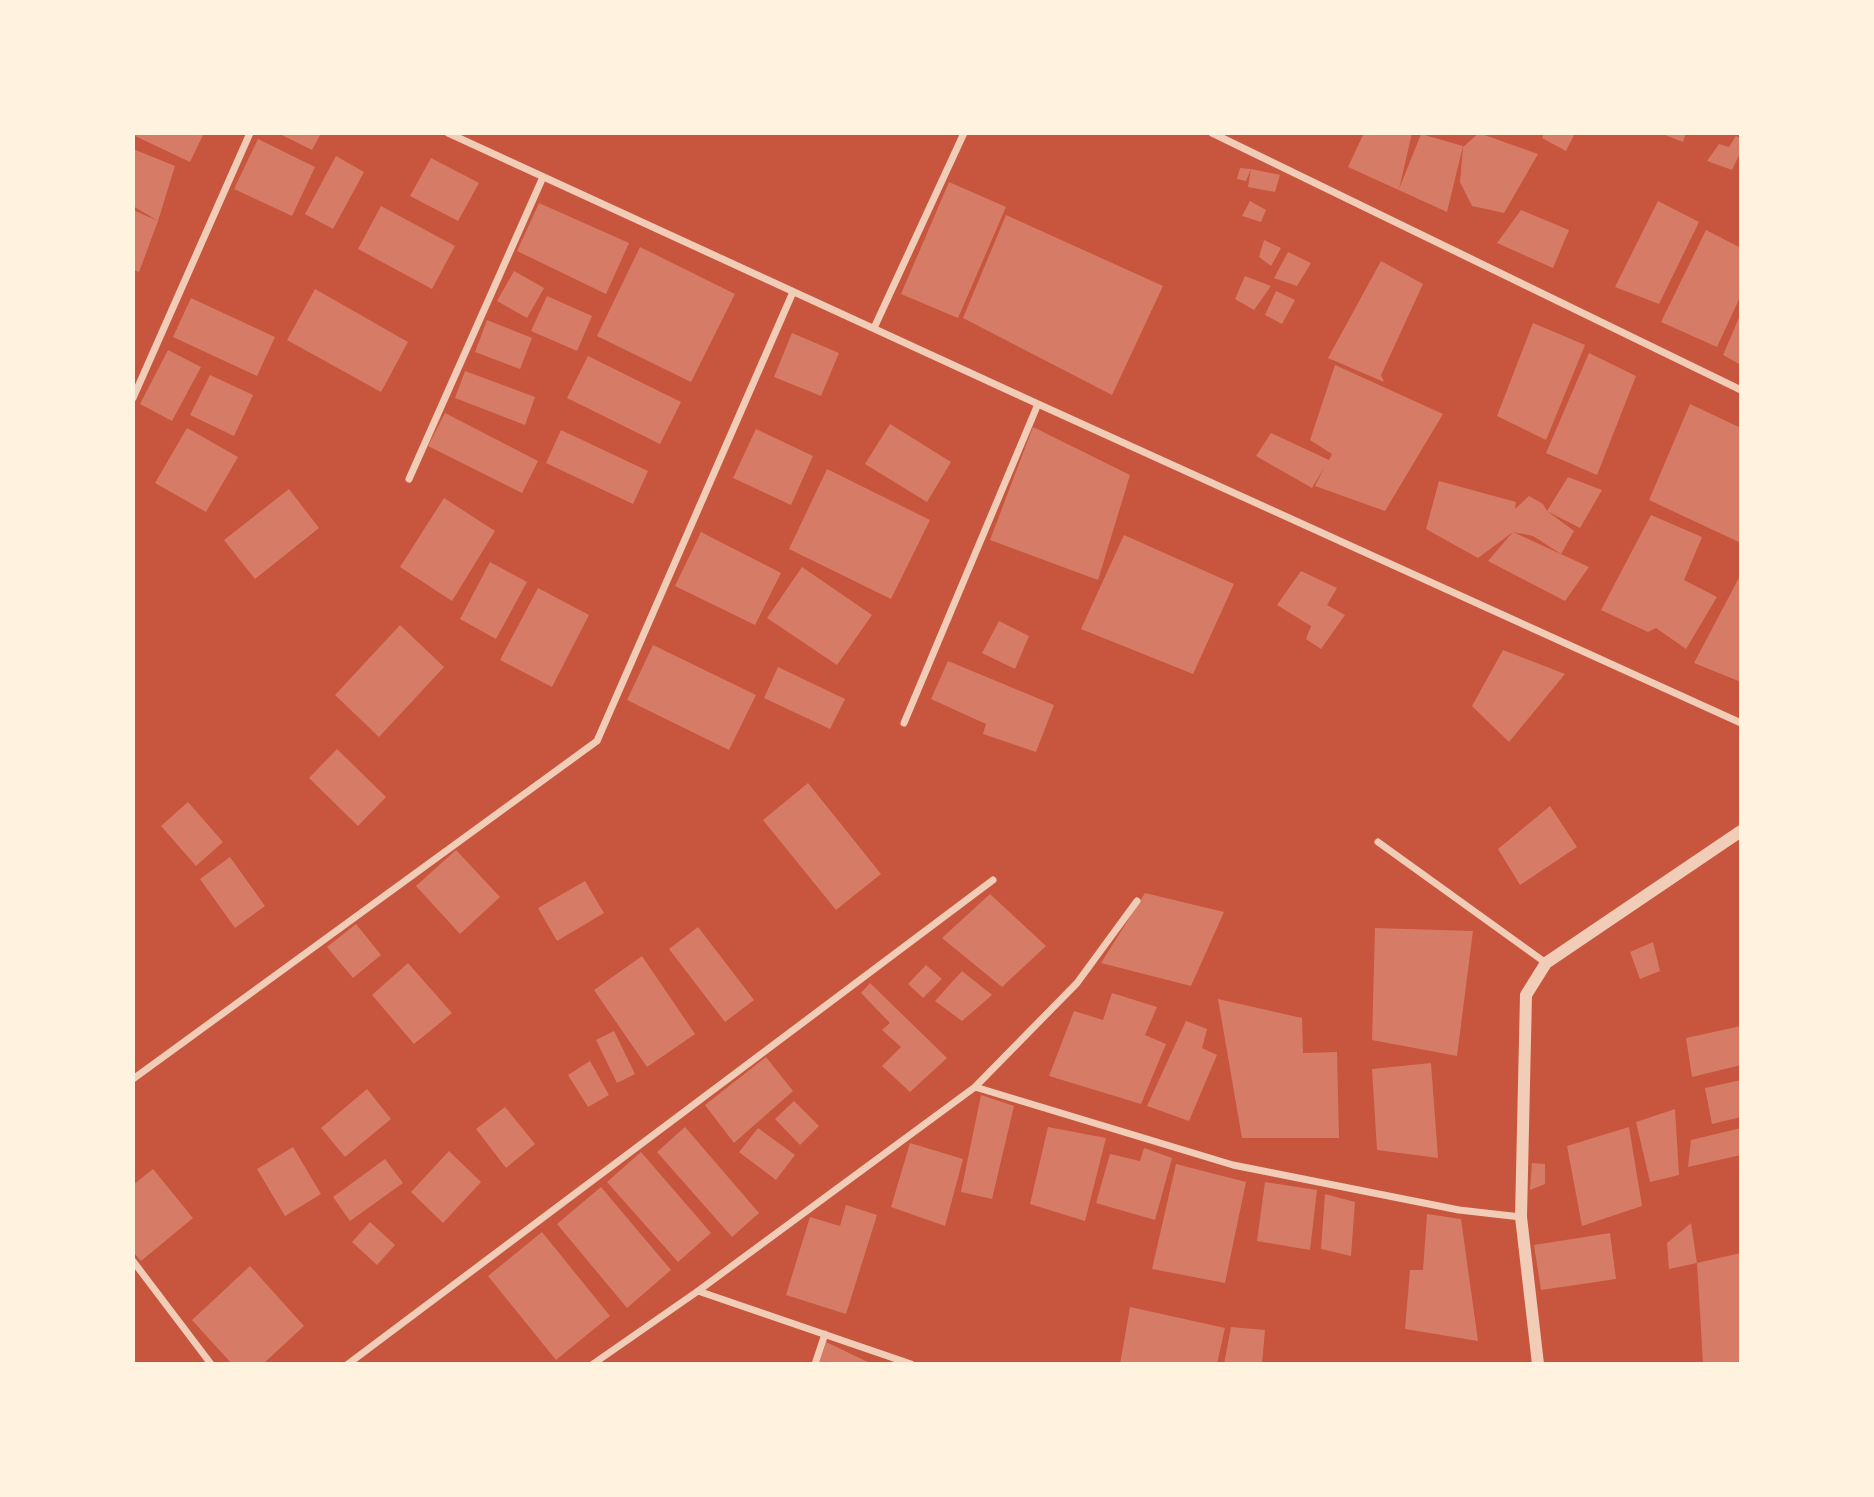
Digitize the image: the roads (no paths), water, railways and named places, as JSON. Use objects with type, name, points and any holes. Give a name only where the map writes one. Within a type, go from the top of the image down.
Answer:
[{"type":"street","points":[[133,398],[250,133]]},
{"type":"street","points":[[447,133],[1741,723]]},
{"type":"street","points":[[874,328],[964,133]]},
{"type":"street","points":[[1212,133],[1741,390]]},
{"type":"street","points":[[409,479],[543,177]]},
{"type":"street","points":[[133,1079],[597,741],[793,292]]},
{"type":"street","points":[[904,723],[1038,404]]},
{"type":"street","points":[[1538,1364],[1521,1217],[1526,995],[1546,963],[1741,831]]},
{"type":"street","points":[[1378,842],[1546,963]]},
{"type":"street","points":[[348,1364],[993,880]]},
{"type":"street","points":[[593,1364],[698,1292],[975,1087],[1077,983],[1137,901]]},
{"type":"street","points":[[975,1087],[1233,1165],[1459,1210],[1521,1217]]},
{"type":"street","points":[[133,1261],[211,1364]]},
{"type":"street","points":[[698,1292],[911,1364]]},
{"type":"street","points":[[815,1364],[825,1334]]}]
